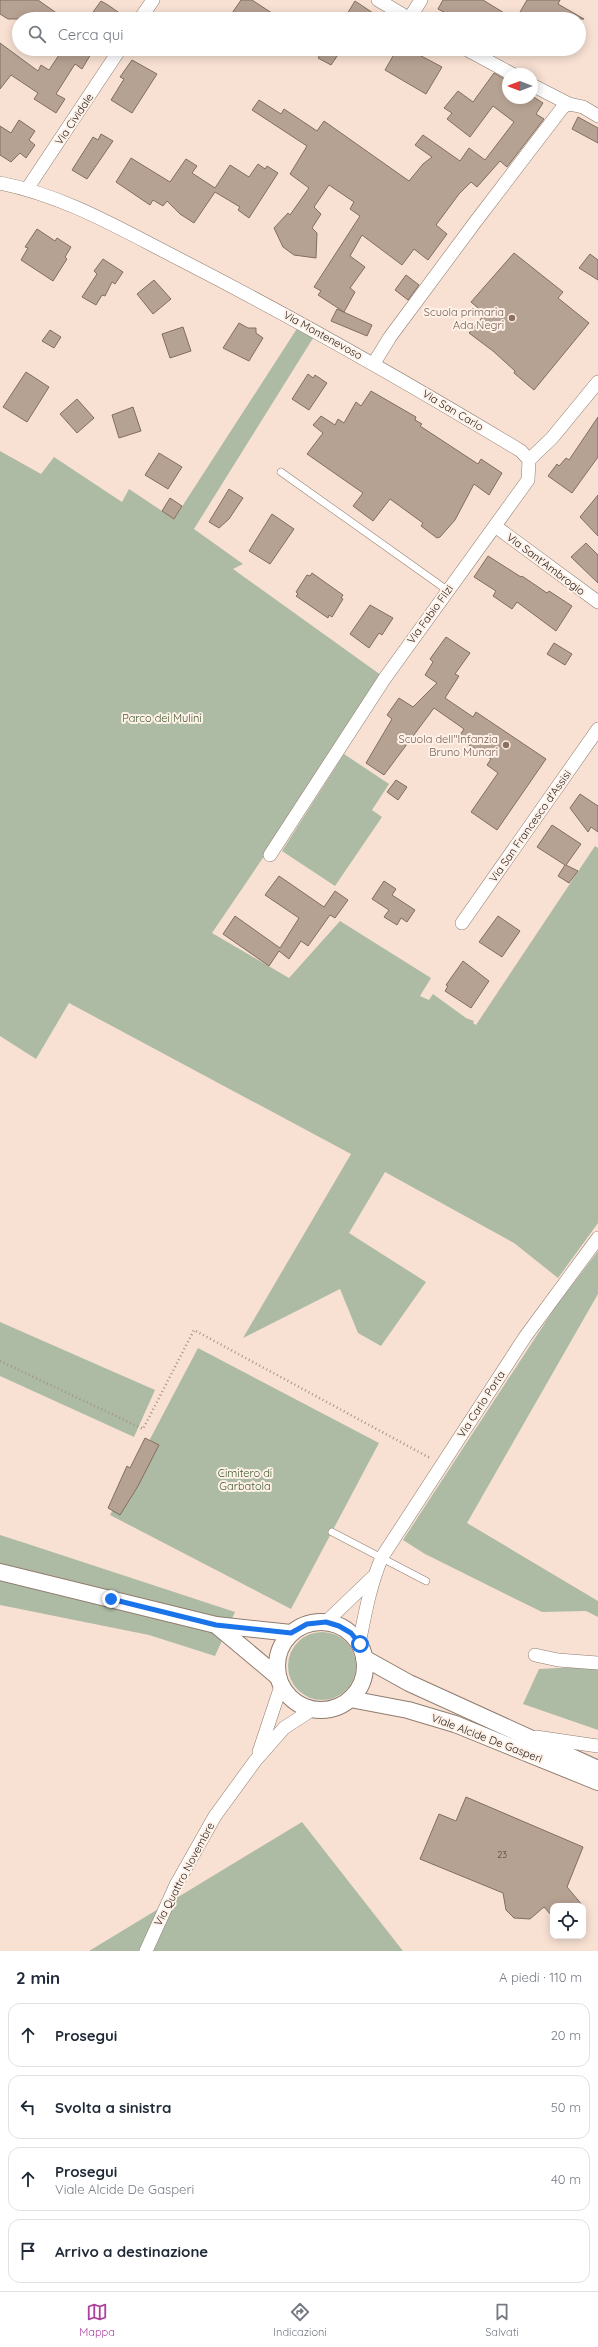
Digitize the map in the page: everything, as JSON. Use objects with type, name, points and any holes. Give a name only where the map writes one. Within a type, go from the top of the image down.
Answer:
[{"type":"street","points":[[145,12],[153,0]]},
{"type":"street","points":[[378,0],[398,12]]},
{"type":"street","points":[[413,12],[421,0]]},
{"type":"street","name":"Via Cividale","points":[[27,189],[115,56]]},
{"type":"street","points":[[479,56],[502,69]]},
{"type":"street","points":[[538,88],[569,104],[583,107],[598,116]]},
{"type":"street","name":"Via Montenevoso","points":[[0,183],[27,189],[84,210],[244,292],[374,363],[390,337],[486,208],[563,107],[569,104]]},
{"type":"street","name":"Via San Carlo","points":[[374,363],[521,450],[529,460]]},
{"type":"street","points":[[529,460],[552,438],[598,382]]},
{"type":"street","name":"Via Fabio Filzi","points":[[270,855],[385,678],[447,590],[528,480],[530,470],[529,460]]},
{"type":"street","name":"Via Sant'Ambrogio","points":[[495,526],[598,602]]},
{"type":"street","name":"Via San Francesco d'Assisi","points":[[462,923],[598,729]]},
{"type":"street","name":"Via Carlo Porta","points":[[374,1576],[382,1558],[441,1464],[525,1337],[598,1238]]},
{"type":"street","points":[[0,1572],[216,1625],[291,1633]]},
{"type":"street","points":[[326,1622],[374,1576]]},
{"type":"street","points":[[216,1625],[280,1681],[289,1697],[300,1705],[313,1709],[333,1708],[350,1699],[360,1687],[364,1673],[362,1651],[374,1576]]},
{"type":"street","points":[[255,1761],[280,1681],[278,1653],[291,1633],[307,1624],[326,1622],[345,1630],[362,1651]]},
{"type":"street","name":"Viale Alcide De Gasperi","points":[[362,1651],[409,1682],[598,1769]]},
{"type":"street","points":[[535,1655],[558,1660],[598,1663]]},
{"type":"street","name":"Viale Alcide De Gasperi","points":[[350,1699],[408,1710],[455,1724],[598,1782]]},
{"type":"street","points":[[255,1761],[284,1728],[313,1709]]},
{"type":"street","points":[[520,1734],[598,1746]]},
{"type":"street","name":"Via Quattro Novembre","points":[[146,1951],[156,1925],[194,1850],[215,1816],[255,1761]]},
{"type":"lane","points":[[282,472],[447,590]]},
{"type":"lane","points":[[332,1532],[426,1581]]},
{"type":"path","points":[[0,1361],[143,1428],[194,1330],[441,1464]]},
{"type":"green space","name":"Parco dei Mulini","points":[[298,327],[315,335],[194,529],[243,564],[233,569],[385,678],[212,933],[289,978],[340,921],[431,978],[420,996],[429,1000],[433,994],[466,1018],[474,1021],[473,1023],[476,1025],[595,846],[598,848],[598,1223],[558,1278],[514,1243],[385,1172],[349,1233],[426,1282],[381,1346],[358,1333],[340,1289],[243,1338],[351,1154],[69,1003],[36,1059],[0,1036],[0,451],[41,474],[54,457],[122,502],[129,489],[174,519]]},
{"type":"green space","points":[[344,754],[389,784],[372,810],[382,817],[335,886],[282,851]]},
{"type":"green space","points":[[598,1251],[598,1294],[467,1523],[598,1601],[598,1617],[586,1611],[542,1612],[425,1554],[403,1540],[556,1306]]},
{"type":"green space","points":[[0,1322],[155,1390],[134,1437],[0,1376]]},
{"type":"green space","name":"Cimitero di Garbatola","points":[[198,1348],[379,1443],[291,1609],[110,1515]]},
{"type":"green space","points":[[0,1535],[235,1612],[215,1656],[149,1635],[0,1605]]},
{"type":"green space","points":[[322,1632],[335,1634],[346,1642],[354,1653],[356,1666],[354,1679],[346,1690],[335,1698],[322,1700],[309,1698],[298,1690],[290,1679],[288,1666],[290,1653],[298,1642],[309,1634]]},
{"type":"green space","points":[[598,1666],[598,1730],[523,1704],[539,1669]]},
{"type":"green space","points":[[302,1822],[403,1951],[89,1951]]},
{"type":"building","points":[[0,0],[38,0],[55,12],[12,12],[12,19],[8,19],[0,14]]},
{"type":"building","points":[[241,0],[252,0],[270,12],[233,12]]},
{"type":"building","points":[[443,0],[483,0],[503,12],[444,12],[438,9]]},
{"type":"building","points":[[527,0],[560,0],[558,4],[572,12],[520,12]]},
{"type":"building","points":[[101,1],[118,12],[93,12]]},
{"type":"building","points":[[355,1],[372,12],[348,12]]},
{"type":"building","points":[[0,43],[12,52],[12,56],[18,56],[38,71],[41,65],[49,70],[58,56],[90,56],[82,69],[75,64],[56,94],[65,99],[56,113],[34,99],[38,93],[11,75],[0,89]]},
{"type":"building","points":[[319,56],[337,56],[331,65],[318,58]]},
{"type":"building","points":[[393,56],[421,56],[442,67],[426,94],[385,70]]},
{"type":"building","points":[[132,60],[157,74],[132,113],[111,100],[124,79],[120,77]]},
{"type":"building","points":[[494,73],[502,78],[502,104],[538,104],[538,100],[543,103],[536,114],[544,119],[507,167],[500,161],[477,187],[471,182],[459,194],[436,225],[447,234],[428,260],[414,249],[402,265],[362,235],[350,256],[365,267],[350,288],[355,292],[344,312],[318,295],[321,291],[314,287],[360,216],[350,209],[354,202],[329,185],[314,207],[321,214],[312,228],[317,233],[316,258],[294,255],[283,247],[274,228],[288,213],[290,215],[309,188],[290,174],[307,146],[252,110],[259,100],[281,114],[284,109],[317,131],[324,121],[409,181],[423,164],[432,157],[415,145],[423,135],[460,161],[469,148],[485,160],[514,122],[493,106],[470,137],[447,119],[452,113],[444,108],[458,91],[473,102]]},
{"type":"building","points":[[578,117],[598,128],[598,143],[572,129]]},
{"type":"building","points":[[19,120],[35,131],[29,140],[35,145],[26,158],[20,153],[11,162],[0,155],[0,126],[11,133]]},
{"type":"building","points":[[101,134],[113,141],[87,179],[72,170],[93,137],[98,140]]},
{"type":"building","points":[[131,158],[170,182],[186,159],[197,166],[192,173],[215,188],[230,165],[249,177],[258,164],[265,169],[267,166],[278,173],[249,218],[238,210],[240,207],[215,192],[194,223],[180,214],[167,201],[163,206],[153,200],[150,205],[116,182]]},
{"type":"building","points":[[37,229],[55,241],[57,238],[71,247],[65,257],[67,259],[53,281],[21,260],[28,248],[25,247]]},
{"type":"building","points":[[514,253],[563,292],[558,298],[589,323],[534,390],[514,373],[515,371],[493,351],[469,333],[485,314],[471,302]]},
{"type":"building","points":[[590,254],[598,260],[598,280],[579,268]]},
{"type":"building","points":[[103,259],[123,272],[115,284],[112,282],[105,296],[102,295],[96,305],[82,297],[97,274],[94,271]]},
{"type":"building","points":[[406,275],[419,285],[408,300],[395,290]]},
{"type":"building","points":[[154,280],[171,299],[153,314],[137,294]]},
{"type":"building","points":[[337,309],[372,325],[367,336],[331,321]]},
{"type":"building","points":[[239,323],[248,328],[256,328],[256,333],[263,338],[249,361],[223,348]]},
{"type":"building","points":[[183,327],[191,351],[170,358],[162,334]]},
{"type":"building","points":[[50,330],[61,337],[54,348],[42,341]]},
{"type":"building","points":[[26,372],[49,387],[27,422],[3,407]]},
{"type":"building","points":[[308,374],[313,378],[315,375],[327,383],[309,410],[292,399]]},
{"type":"building","points":[[371,391],[416,417],[415,420],[422,424],[420,426],[478,464],[481,459],[502,473],[489,495],[474,484],[455,520],[440,537],[437,538],[421,526],[423,523],[390,499],[373,521],[353,506],[363,493],[307,454],[323,433],[313,425],[321,416],[335,425],[338,419],[344,423],[356,402],[361,406]]},
{"type":"building","points":[[77,399],[94,418],[77,433],[60,414]]},
{"type":"building","points":[[133,407],[141,431],[119,438],[112,415]]},
{"type":"building","points":[[598,417],[598,457],[572,493],[548,476],[557,464],[559,466],[566,458],[569,460]]},
{"type":"building","points":[[159,453],[182,467],[168,489],[145,475]]},
{"type":"building","points":[[229,489],[243,498],[229,519],[219,528],[209,522]]},
{"type":"building","points":[[598,495],[598,536],[580,517]]},
{"type":"building","points":[[170,498],[182,506],[174,519],[162,511]]},
{"type":"building","points":[[272,514],[294,529],[270,564],[249,551]]},
{"type":"building","points":[[586,543],[598,555],[598,583],[571,557]]},
{"type":"building","points":[[488,556],[547,593],[549,591],[572,606],[556,631],[517,602],[512,609],[493,596],[496,591],[474,577]]},
{"type":"building","points":[[312,573],[343,595],[341,598],[343,599],[332,617],[329,615],[328,618],[296,596],[298,594],[296,592],[307,575],[310,576]]},
{"type":"building","points":[[370,605],[393,618],[382,635],[379,633],[369,648],[350,634]]},
{"type":"building","points":[[446,637],[470,653],[455,674],[459,676],[445,698],[473,717],[476,712],[546,759],[497,830],[471,812],[498,773],[487,765],[491,759],[458,738],[464,729],[434,708],[384,775],[366,763],[392,719],[387,715],[399,698],[413,707],[437,683],[425,675],[433,662],[430,659]]},
{"type":"building","points":[[554,643],[572,654],[565,665],[547,654]]},
{"type":"building","points":[[396,780],[407,787],[398,800],[387,792]]},
{"type":"building","points":[[580,794],[598,806],[598,832],[591,827],[588,832],[570,808]]},
{"type":"building","points":[[552,825],[581,844],[566,865],[578,871],[569,883],[558,876],[565,865],[537,847]]},
{"type":"building","points":[[279,876],[324,907],[335,891],[348,900],[335,918],[330,915],[308,946],[301,941],[289,959],[279,951],[269,966],[223,934],[235,916],[280,948],[299,918],[265,895]]},
{"type":"building","points":[[384,881],[396,889],[392,895],[415,910],[407,922],[401,918],[397,925],[384,917],[389,910],[372,899]]},
{"type":"building","points":[[498,916],[520,931],[502,957],[479,942]]},
{"type":"building","points":[[463,961],[489,981],[471,1008],[445,991],[448,986],[446,985]]},
{"type":"building","points":[[145,1438],[159,1445],[138,1486],[120,1515],[108,1508],[127,1466],[130,1468]]},
{"type":"building","points":[[466,1797],[583,1847],[567,1887],[580,1903],[550,1903],[550,1914],[544,1907],[530,1919],[514,1918],[506,1910],[503,1893],[420,1859],[439,1814],[456,1821]]},
{"type":"place","name":"Scuola primaria Ada Negri","points":[[512,318]]},
{"type":"place","name":"Scuola dell\"Infanzia Bruno Munari","points":[[506,745]]},
{"type":"route","points":[[111,1599],[154,1608],[216,1625],[291,1633],[307,1624],[326,1622],[339,1626],[351,1633],[360,1644]]}]
